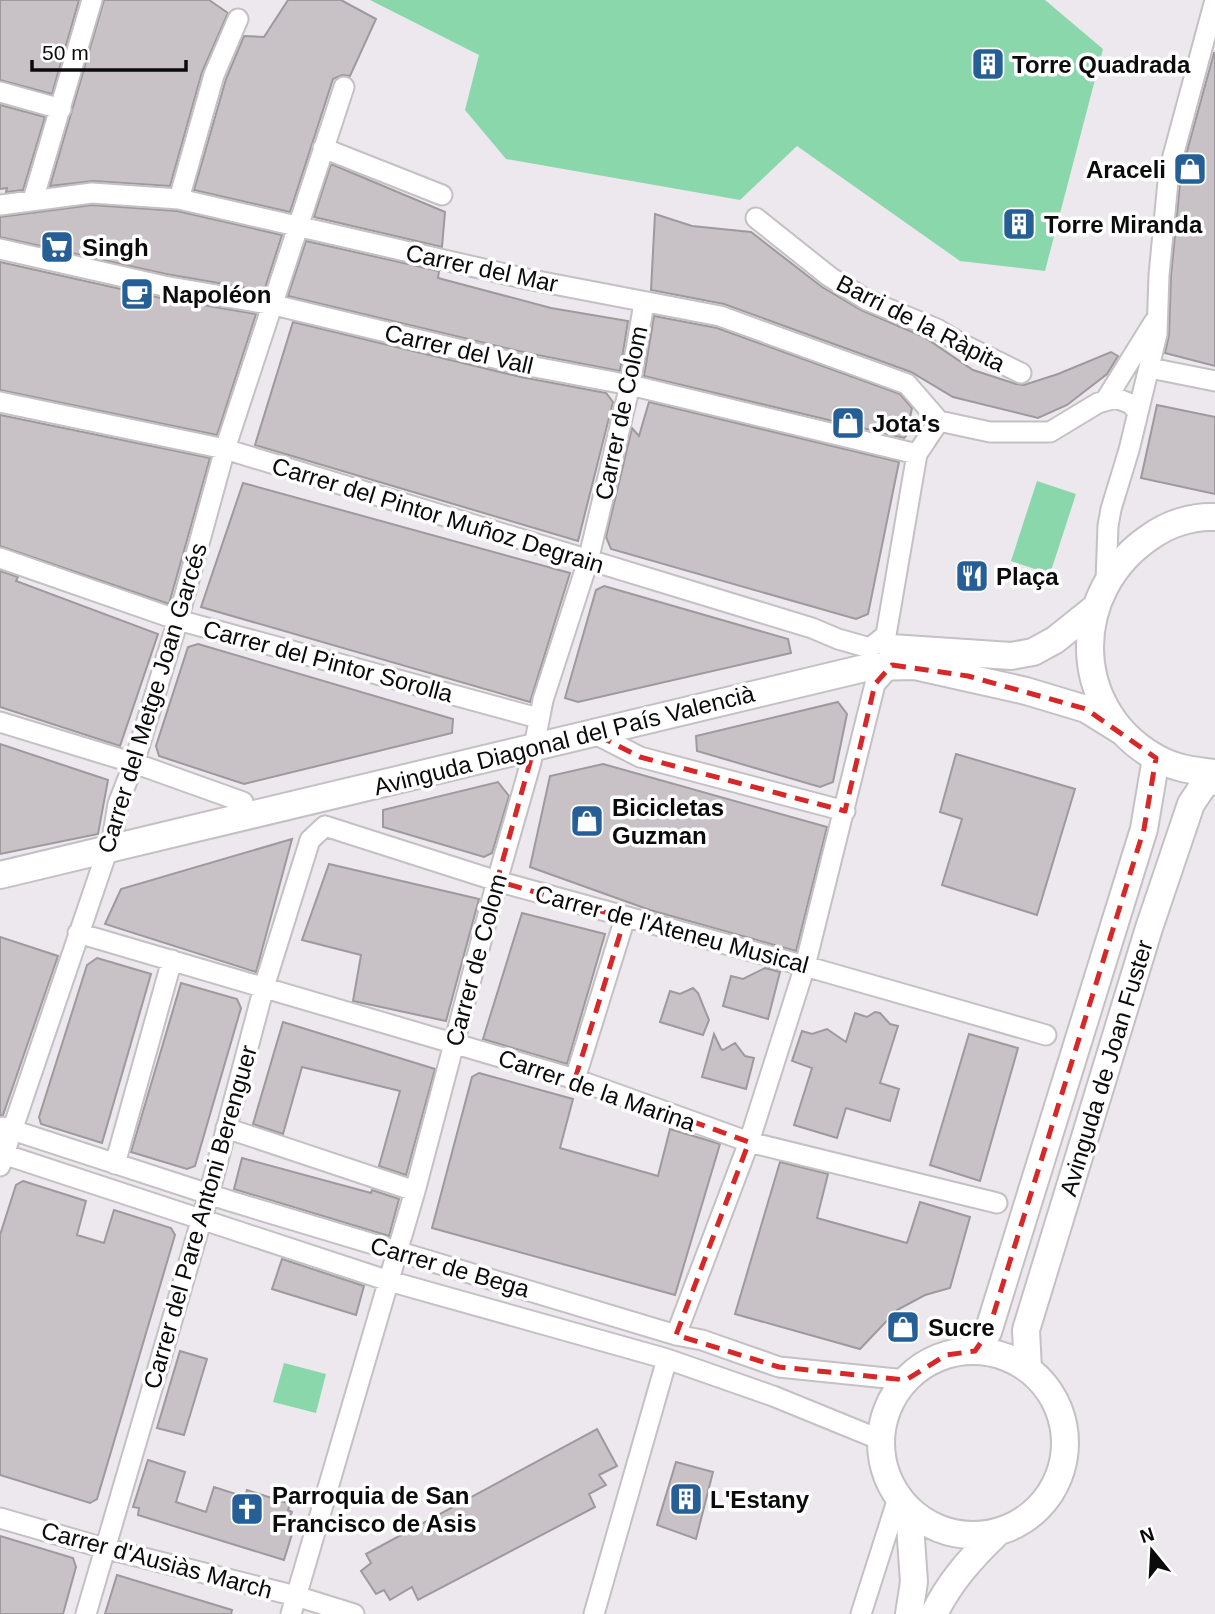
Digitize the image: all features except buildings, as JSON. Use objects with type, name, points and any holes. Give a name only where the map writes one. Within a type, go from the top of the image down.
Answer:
[{"type":"street","points":[[33,200],[92,0]]},
{"type":"street","points":[[1106,581],[1111,509],[1157,334],[1170,171],[1215,0]]},
{"type":"street","points":[[179,199],[214,75],[238,19]]},
{"type":"street","name":"Carrer del Metge Joan Garcés","points":[[1,1158],[6,1128],[110,842],[118,804],[134,763],[178,620],[225,449],[344,87]]},
{"type":"street","points":[[0,92],[61,108]]},
{"type":"street","points":[[323,148],[442,195]]},
{"type":"street","name":"Carrer del Mar","points":[[0,205],[92,193],[179,199],[527,279],[720,316],[907,384],[939,421]]},
{"type":"street","name":"Barri de la Ràpita","points":[[756,218],[830,277],[867,300],[937,329],[1021,373]]},
{"type":"street","name":"Carrer del Vall","points":[[0,249],[164,286],[274,305],[524,365],[630,385],[917,454]]},
{"type":"street","name":"Carrer de Colom","points":[[294,1605],[415,1191],[536,732],[588,561],[630,385],[644,303]]},
{"type":"street","points":[[1105,401],[1158,316]]},
{"type":"street","points":[[1150,368],[1215,381]]},
{"type":"street","points":[[870,648],[886,635],[917,454],[939,421],[990,432],[1050,432],[1105,401],[1116,398],[1131,404],[1138,413]]},
{"type":"street","name":"Carrer del Pintor Muñoz Degrain","points":[[0,402],[225,449],[870,648]]},
{"type":"street","points":[[1215,517],[1202,516],[1164,527],[1131,550],[1106,581],[1095,608],[1090,634],[1090,660],[1096,686],[1101,699],[1123,732],[1156,758],[1188,771],[1215,773]]},
{"type":"street","name":"Carrer del Pintor Sorolla","points":[[0,558],[178,620],[536,732]]},
{"type":"street","name":"Avinguda Diagonal del País Valencià","points":[[0,875],[243,802],[870,648],[901,647],[1011,656],[1033,652],[1055,640],[1095,608]]},
{"type":"street","points":[[677,1335],[749,1142],[805,966],[875,684],[892,664]]},
{"type":"street","name":"Avinguda Diagonal del País Valencià","points":[[0,861],[319,800],[536,732],[595,734],[869,667],[892,664],[915,666],[1026,691],[1086,709],[1123,732]]},
{"type":"street","points":[[0,722],[134,763],[243,802]]},
{"type":"street","points":[[595,734],[640,757],[845,811]]},
{"type":"street","name":"Avinguda de Joan Fuster","points":[[975,1351],[988,1332],[1144,829],[1156,758]]},
{"type":"street","name":"Avinguda de Joan Fuster","points":[[1028,1368],[1026,1330],[1146,940],[1191,804],[1203,786],[1215,779]]},
{"type":"street","points":[[319,800],[325,826]]},
{"type":"street","name":"Carrer de l'Ateneu Musical","points":[[325,826],[497,881],[1046,1035]]},
{"type":"street","name":"Carrer del Pare Antoni Berenguer","points":[[86,1614],[209,1194],[264,987],[310,840],[325,826]]},
{"type":"street","points":[[575,1079],[625,918]]},
{"type":"street","name":"Carrer de la Marina","points":[[78,933],[575,1079],[749,1142],[997,1203]]},
{"type":"street","points":[[114,1164],[172,960]]},
{"type":"street","name":"Carrer de Bega","points":[[6,1128],[209,1194],[677,1335],[702,1340],[779,1367],[906,1380]]},
{"type":"street","points":[[226,1128],[415,1191]]},
{"type":"street","name":"Carrer de Bega","points":[[1,1158],[201,1219],[389,1281],[667,1359],[773,1396],[881,1440]]},
{"type":"street","points":[[934,1614],[944,1593],[963,1567],[995,1535],[1021,1522],[1045,1503],[1060,1477],[1066,1447],[1062,1417],[1049,1390],[1028,1368],[1012,1359],[975,1351],[946,1355],[925,1365],[906,1380],[893,1398],[885,1418],[881,1440],[882,1460],[888,1480],[904,1504],[933,1527],[963,1535],[995,1535]]},
{"type":"street","points":[[594,1614],[667,1359]]},
{"type":"street","points":[[862,1614],[904,1504]]},
{"type":"street","points":[[904,1504],[914,1582],[909,1614]]},
{"type":"street","name":"Carrer d'Ausiàs March","points":[[0,1518],[294,1605],[354,1614]]},
{"type":"highlighted area","points":[[892,665],[968,676],[1086,709],[1156,758],[1144,829],[988,1332],[975,1351],[946,1355],[906,1380],[779,1367],[676,1335],[749,1142],[575,1079],[625,918],[497,881],[534,748],[595,734],[640,757],[845,811],[875,684]]},
{"type":"green space","points":[[370,0],[1045,0],[1103,49],[1045,271],[960,261],[797,146],[740,200],[506,159],[465,110],[479,55]]},
{"type":"green space","points":[[1037,481],[1076,494],[1050,574],[1011,561]]},
{"type":"green space","points":[[284,1363],[326,1374],[316,1413],[273,1402]]},
{"type":"place","name":"Torre Quadrada","points":[[988,64]]},
{"type":"place","name":"Araceli","points":[[1190,169]]},
{"type":"place","name":"Torre Miranda","points":[[1019,224]]},
{"type":"place","name":"Singh","points":[[57,247]]},
{"type":"place","name":"Napoléon","points":[[137,294]]},
{"type":"place","name":"Jota's","points":[[848,423]]},
{"type":"place","name":"Plaça","points":[[972,576]]},
{"type":"place","name":"Bicicletas Guzman","points":[[587,821]]},
{"type":"place","name":"Sucre","points":[[903,1327]]},
{"type":"place","name":"L'Estany","points":[[686,1499]]},
{"type":"place","name":"Parroquia de San Francisco de Asis","points":[[247,1509]]}]
